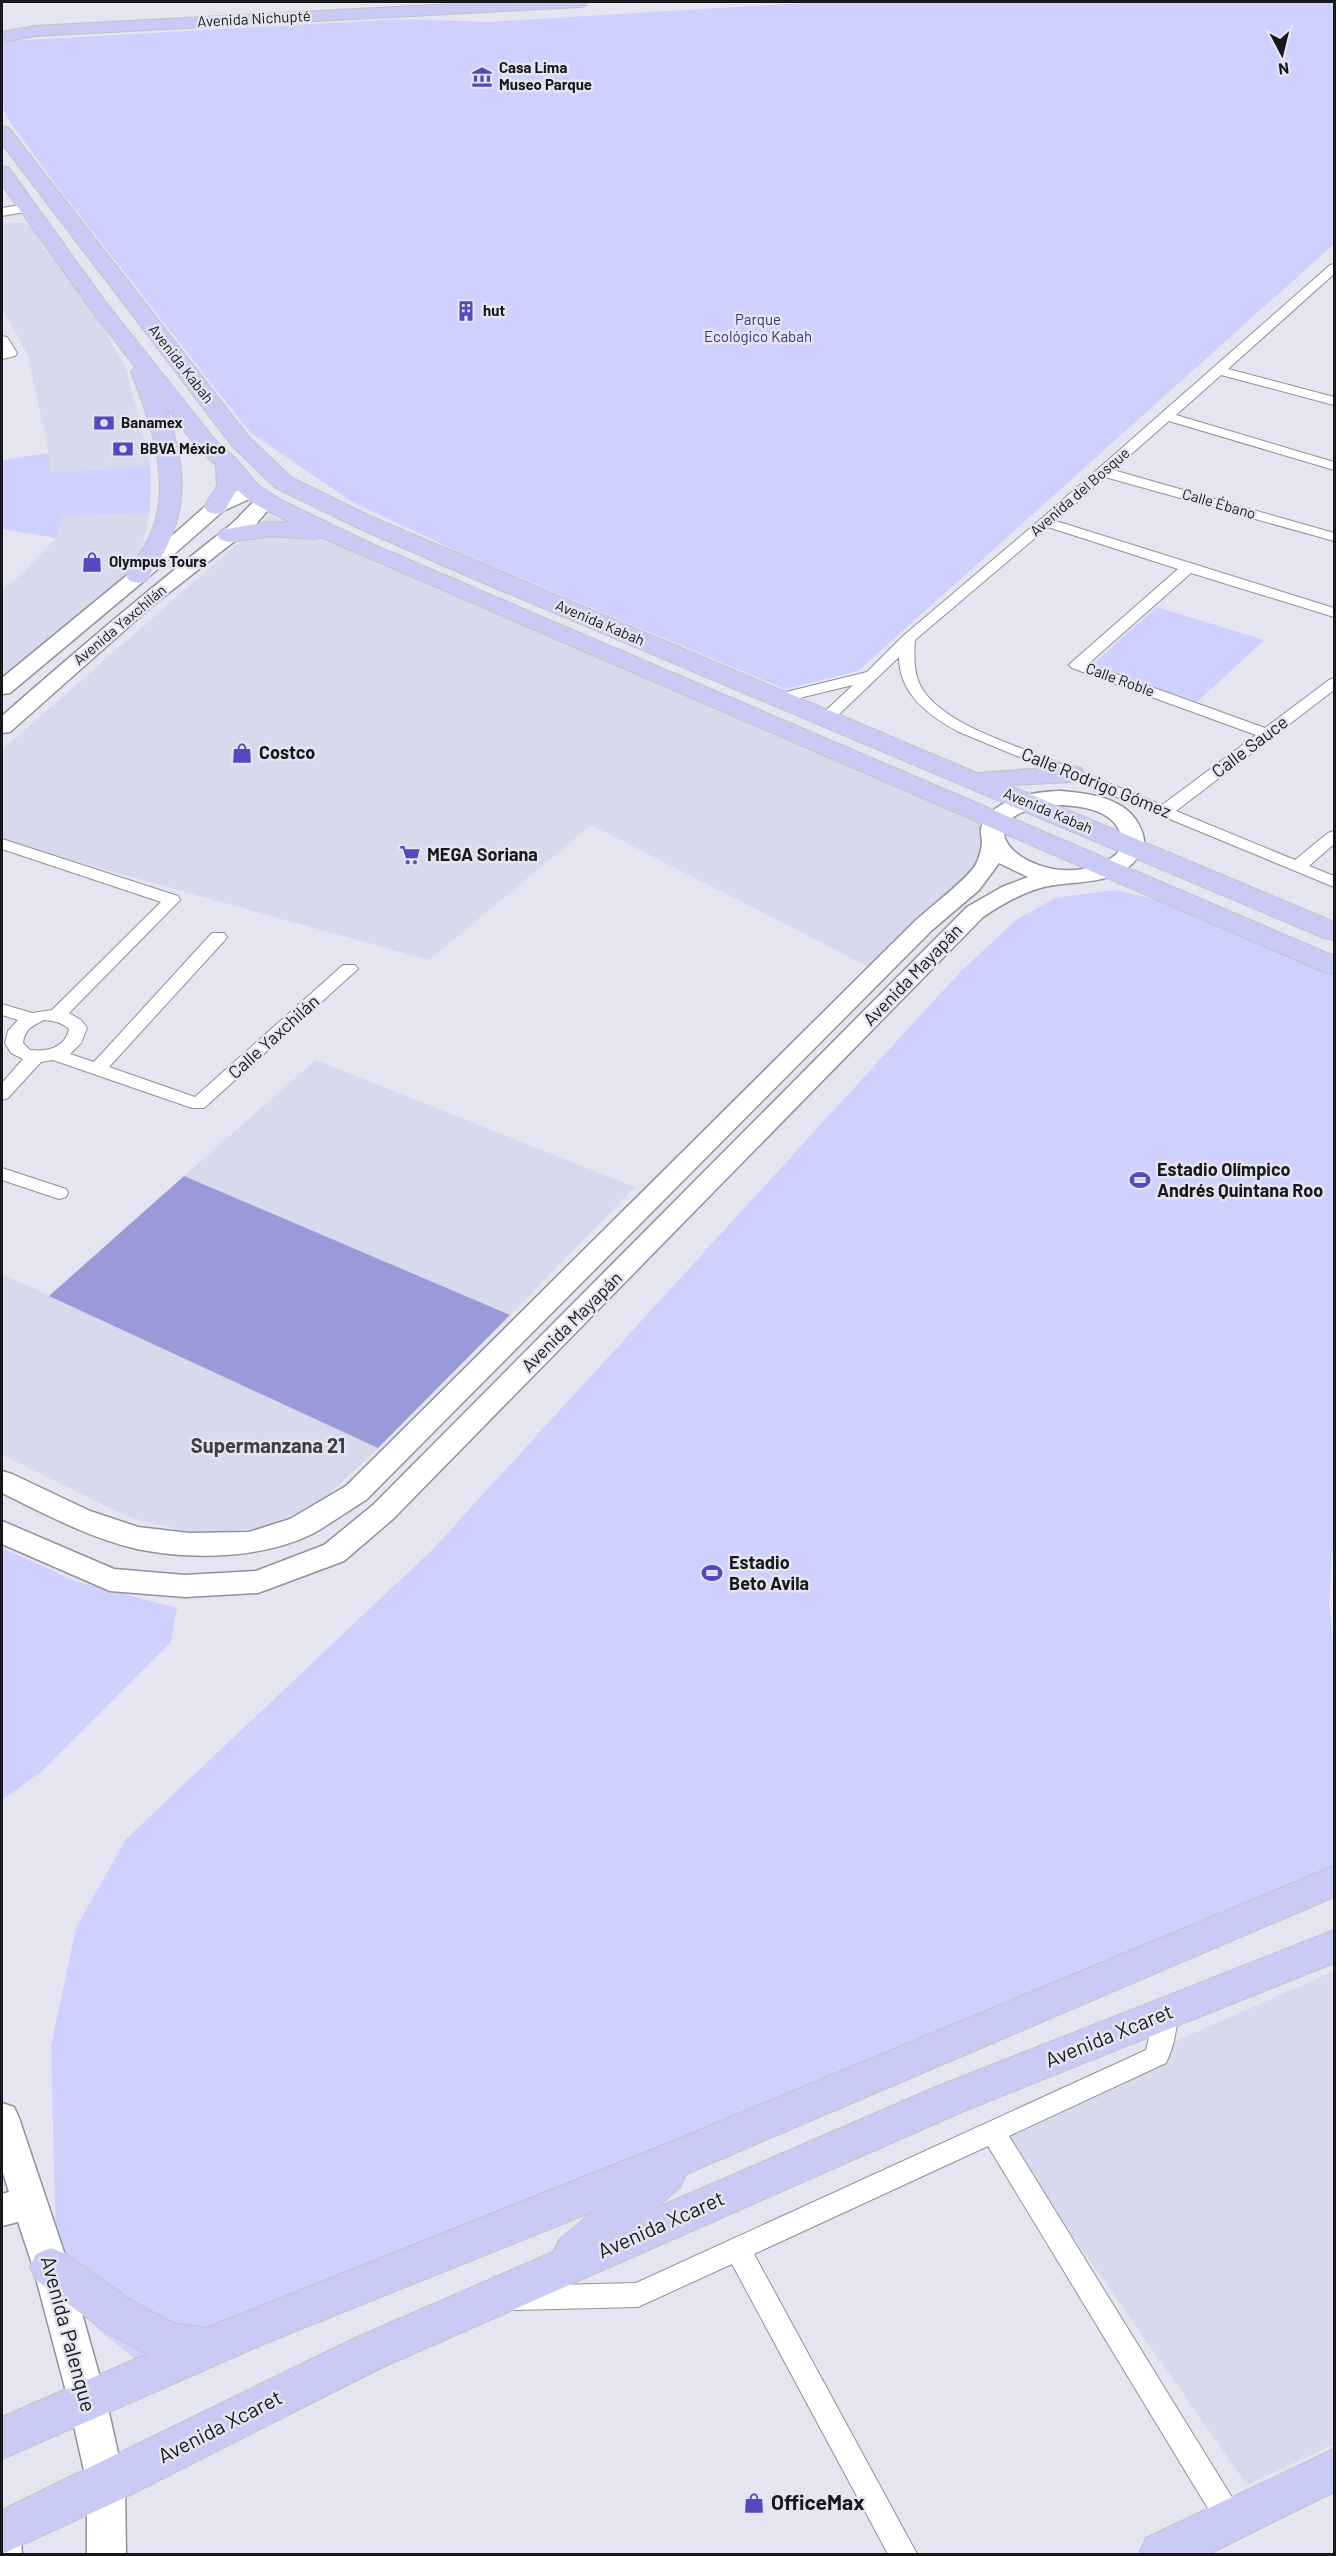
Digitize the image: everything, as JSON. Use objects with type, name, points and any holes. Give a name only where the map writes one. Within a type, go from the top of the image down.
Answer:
[{"type":"main road","name":"Avenida Nichupté","points":[[2,36],[35,28],[416,2]]},
{"type":"main road","name":"Avenida Nichupté","points":[[2,25],[35,28],[579,2]]},
{"type":"main road","name":"Avenida Kabah","points":[[2,132],[241,442],[284,483],[480,573],[1335,932]]},
{"type":"main road","name":"Avenida Kabah","points":[[2,172],[26,208],[132,349],[208,446],[263,494],[344,539],[996,830],[1110,869],[1335,966]]},
{"type":"main road","points":[[132,349],[150,391],[167,453],[170,498],[166,526],[138,576]]},
{"type":"main road","points":[[216,507],[228,486],[227,463]]},
{"type":"main road","points":[[265,464],[263,494],[325,503]]},
{"type":"main road","points":[[229,535],[263,529],[295,528],[344,539]]},
{"type":"main road","points":[[972,779],[1083,778]]},
{"type":"main road","points":[[2,2438],[87,2398],[686,2155],[1335,1881]]},
{"type":"main road","name":"Avenida Xcaret","points":[[2,2533],[106,2484],[368,2353],[950,2099],[1335,1946]]},
{"type":"main road","points":[[550,2273],[686,2155]]},
{"type":"main road","points":[[51,2267],[117,2315],[167,2342],[207,2348]]},
{"type":"main road","points":[[1162,2554],[1335,2470]]},
{"type":"street","points":[[2,212],[26,208]]},
{"type":"street","name":"Avenida del Bosque","points":[[826,718],[908,639],[1046,522],[1335,268]]},
{"type":"street","points":[[1308,291],[1335,284]]},
{"type":"street","points":[[2,340],[10,353],[2,355]]},
{"type":"street","points":[[1218,370],[1335,401]]},
{"type":"street","points":[[1167,416],[1335,466]]},
{"type":"street","name":"Calle Ébano","points":[[1103,472],[1335,537]]},
{"type":"street","name":"Avenida Yaxchilán","points":[[2,688],[162,556],[216,507],[263,494]]},
{"type":"street","name":"Avenida Yaxchilán","points":[[2,727],[145,602],[248,521],[263,494]]},
{"type":"street","points":[[1046,522],[1335,613]]},
{"type":"street","points":[[162,556],[189,557],[195,562]]},
{"type":"street","name":"Calle Roble","points":[[1189,567],[1077,665],[1268,734]]},
{"type":"street","name":"Calle Rodrigo Gómez","points":[[908,639],[907,668],[915,689],[939,716],[975,734],[1335,882]]},
{"type":"street","points":[[778,698],[873,675]]},
{"type":"street","name":"Calle Sauce","points":[[1165,811],[1335,682]]},
{"type":"street","points":[[1083,778],[1106,808],[1128,825],[1133,837],[1132,848],[1123,860],[1110,869],[1073,876],[1031,871],[1008,858],[996,830],[1014,806],[1051,798],[1070,798],[1106,808]]},
{"type":"street","name":"Avenida Mayapán","points":[[2,1481],[80,1519],[137,1538],[189,1544],[250,1543],[300,1527],[356,1493],[923,926],[971,885],[987,867],[996,830]]},
{"type":"street","points":[[1297,867],[1335,836]]},
{"type":"street","points":[[2,844],[172,900],[57,1015]]},
{"type":"street","name":"Avenida Mayapán","points":[[2,1532],[110,1580],[185,1586],[258,1582],[334,1553],[383,1512],[975,912],[997,897],[1025,884],[1073,876]]},
{"type":"street","points":[[971,885],[984,888],[997,897]]},
{"type":"street","points":[[16,1020],[10,1040],[14,1048],[24,1054],[45,1055],[97,1070],[218,937]]},
{"type":"street","name":"Calle Yaxchilán","points":[[97,1070],[198,1104],[349,969]]},
{"type":"street","points":[[2,1009],[16,1020],[57,1015],[71,1019],[78,1028],[78,1038],[69,1048],[45,1055],[2,1094]]},
{"type":"street","points":[[686,1164],[716,1176]]},
{"type":"street","points":[[2,1174],[58,1193]]},
{"type":"street","points":[[491,2299],[638,2295],[1157,2056],[1165,2013]]},
{"type":"street","name":"Avenida Palenque","points":[[2,2118],[16,2207],[51,2267],[87,2398],[106,2484],[107,2554]]},
{"type":"street","points":[[994,2133],[1231,2521]]},
{"type":"street","points":[[737,2249],[903,2554]]},
{"type":"street","points":[[2,2540],[3,2554]]},
{"type":"shaded area","points":[[24,223],[33,227],[45,249],[92,306],[126,369],[151,466],[49,473],[49,453],[28,355],[2,309],[2,225]]},
{"type":"shaded area","points":[[150,513],[140,556],[115,597],[2,690],[2,590],[23,573],[56,538],[63,516]]},
{"type":"shaded area","points":[[270,515],[1010,837],[881,973],[591,825],[429,960],[2,841],[2,750]]},
{"type":"shaded area","points":[[316,1060],[635,1187],[510,1315],[184,1176]]},
{"type":"shaded area","points":[[184,1176],[510,1315],[378,1448],[49,1296]]},
{"type":"shaded area","points":[[2,1274],[378,1448],[315,1507],[255,1529],[197,1534],[131,1518],[2,1455]]},
{"type":"shaded area","points":[[1334,1971],[1334,2444],[1247,2485],[993,2122]]},
{"type":"green space","name":"Parque Ecológico Kabah","points":[[820,2],[1334,2],[1334,244],[858,671],[785,689],[463,554],[352,502],[251,433],[59,189],[10,122],[2,107],[2,42],[400,19],[488,22]]},
{"type":"green space","points":[[49,453],[50,473],[151,466],[150,513],[63,516],[56,538],[2,529],[2,460]]},
{"type":"green space","points":[[1157,607],[1264,640],[1197,702],[1093,664]]},
{"type":"green space","points":[[1114,890],[1163,901],[1334,973],[1334,1546],[1329,1603],[1334,1649],[1334,1874],[263,2329],[139,2362],[99,2330],[60,2277],[55,2211],[51,2046],[76,1928],[126,1839],[433,1549],[960,972],[1016,920],[1055,898]]},
{"type":"green space","points":[[2,1548],[75,1581],[177,1608],[171,1642],[42,1771],[2,1800]]},
{"type":"place","name":"Casa Lima Museo Parque","points":[[482,77]]},
{"type":"place","name":"hut","points":[[466,311]]},
{"type":"place","name":"Banamex","points":[[104,423]]},
{"type":"place","name":"BBVA México","points":[[123,449]]},
{"type":"place","name":"Olympus Tours","points":[[92,562]]},
{"type":"place","name":"Costco","points":[[242,753]]},
{"type":"place","name":"MEGA Soriana","points":[[410,855]]},
{"type":"place","name":"Estadio Olímpico Andrés Quintana Roo","points":[[1140,1180]]},
{"type":"place","name":"Estadio Beto Avila","points":[[712,1573]]},
{"type":"place","name":"OfficeMax","points":[[754,2503]]},
{"type":"district","name":"Supermanzana 21","points":[[268,1446]]}]
